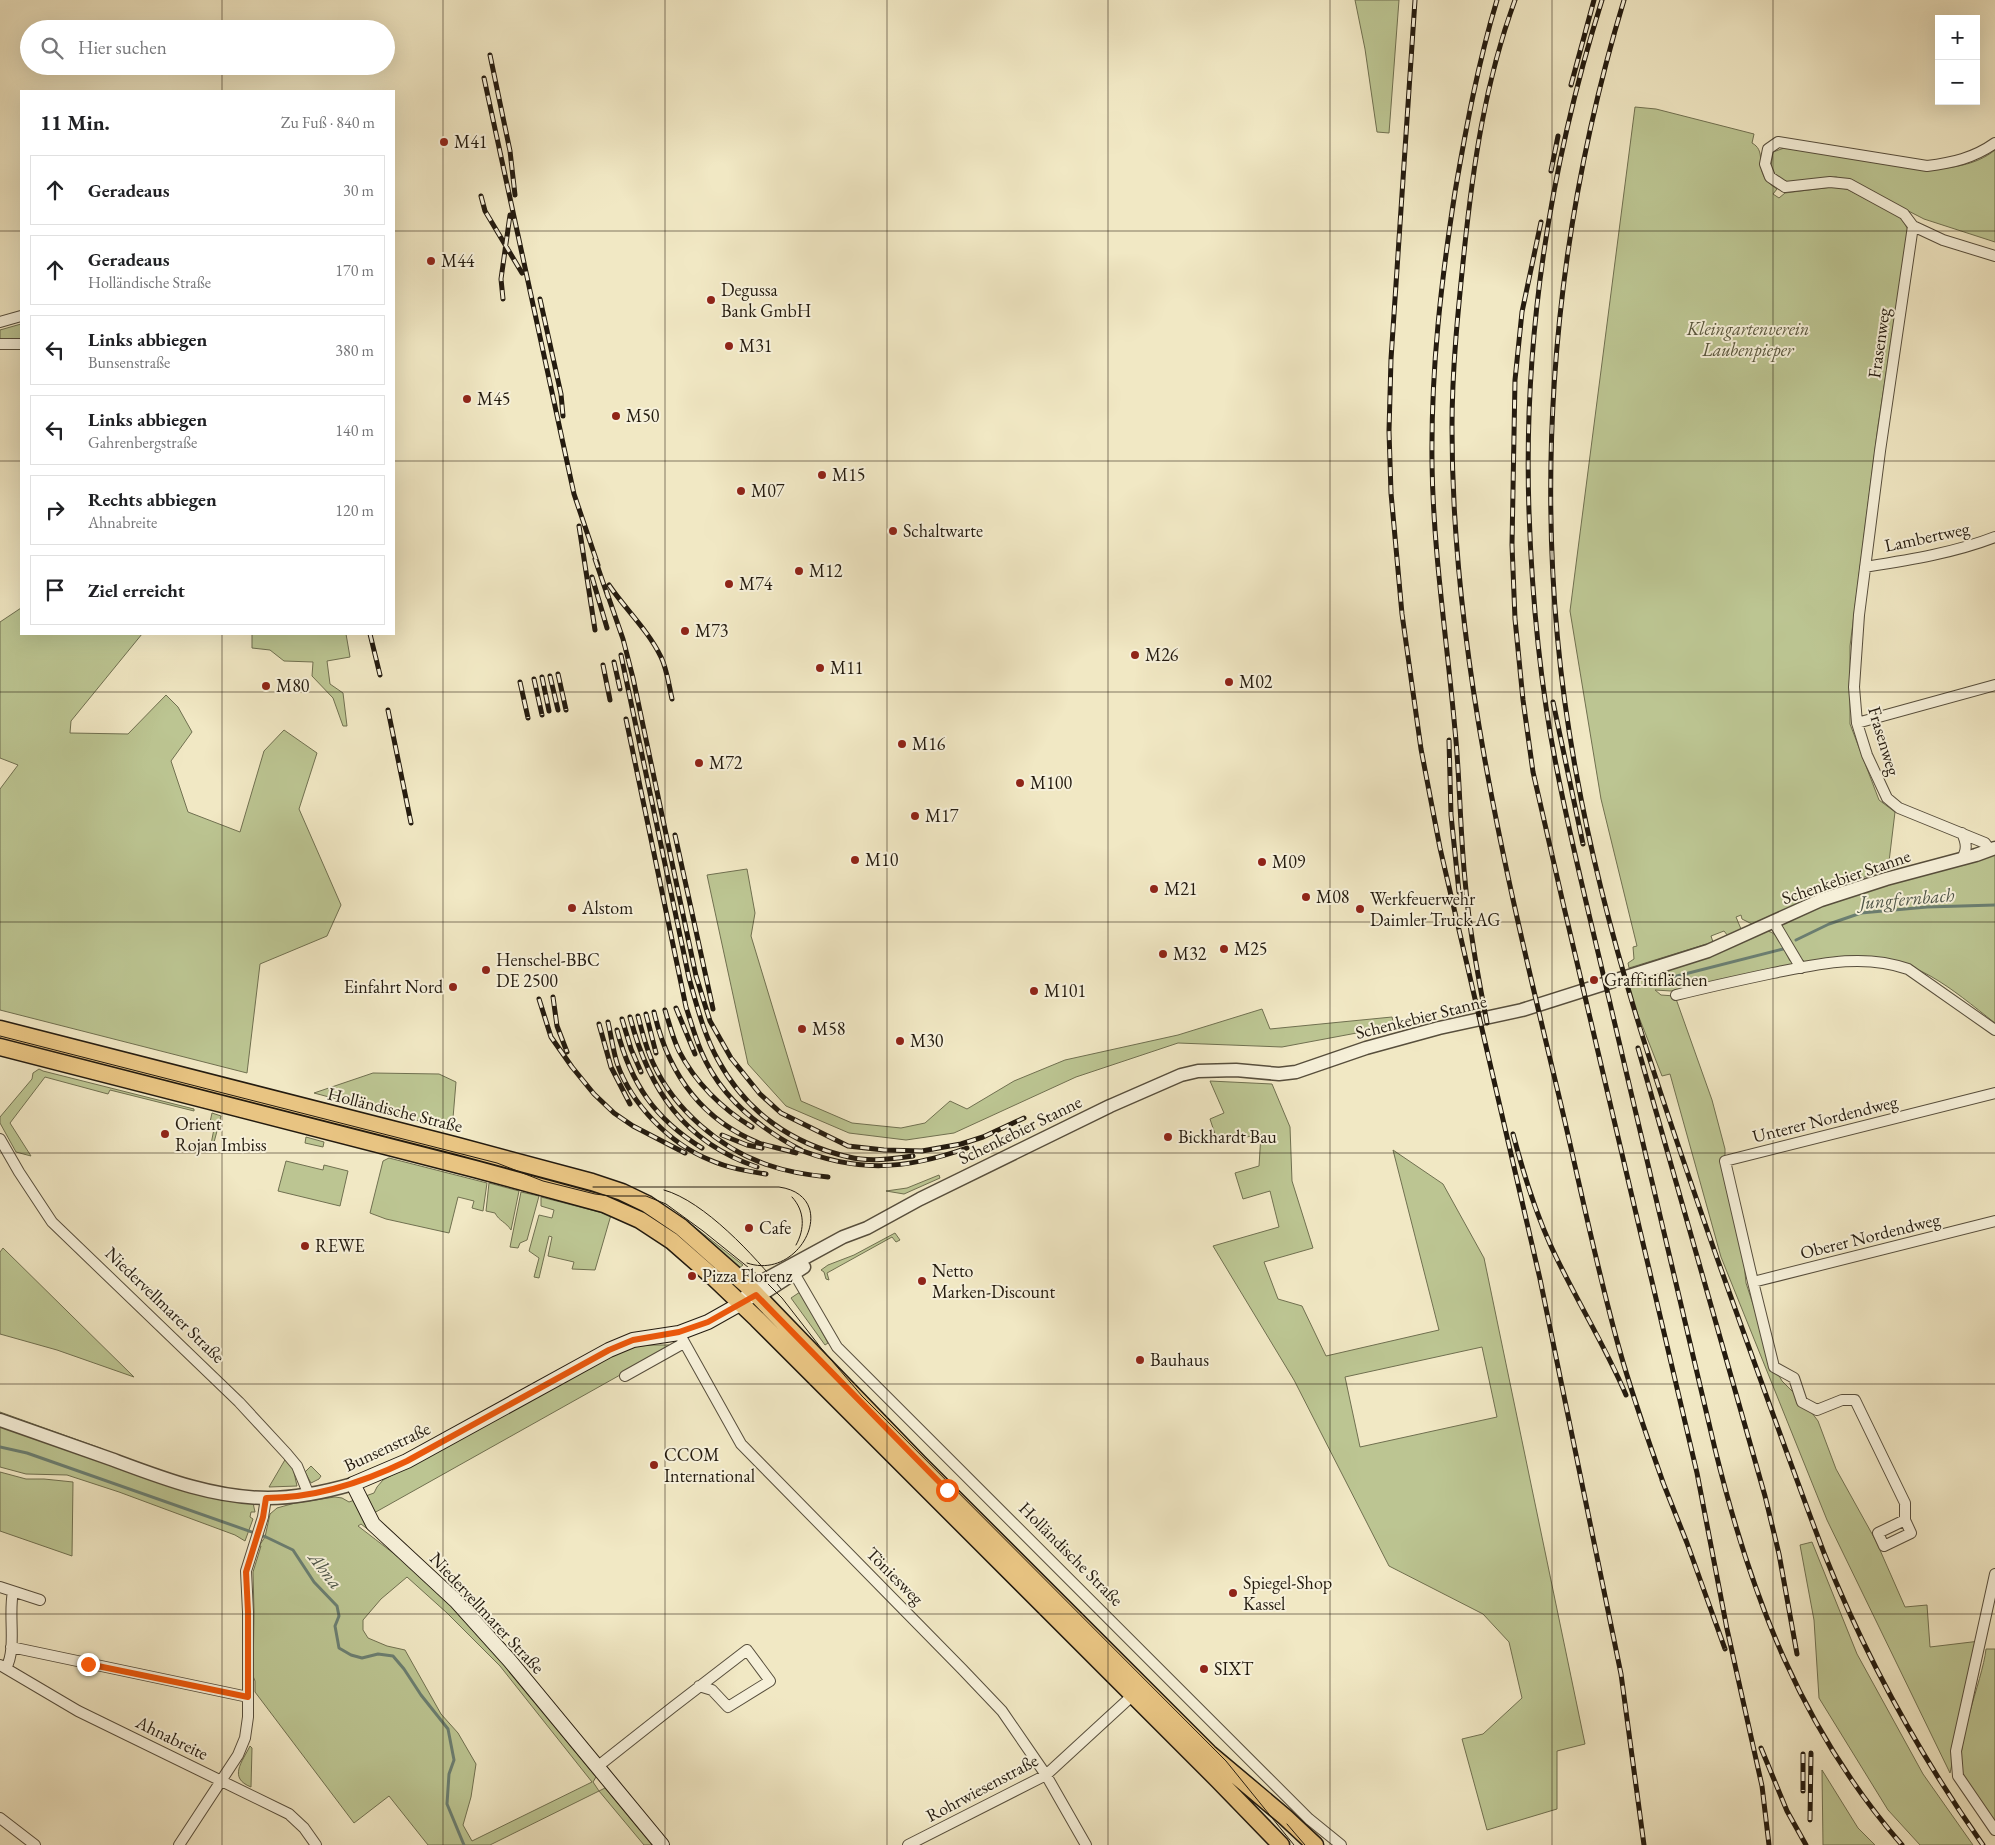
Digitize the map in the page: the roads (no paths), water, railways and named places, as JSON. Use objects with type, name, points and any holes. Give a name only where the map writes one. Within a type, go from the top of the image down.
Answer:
[{"type":"main road","name":"Holländische Straße","points":[[0,1030],[454,1145],[622,1192],[647,1204],[681,1227],[753,1292],[919,1463],[1209,1753],[1315,1845]]},
{"type":"main road","points":[[0,1048],[466,1166],[604,1204],[632,1215],[658,1230],[713,1277],[1281,1845]]},
{"type":"main road","name":"Bunsenstraße","points":[[353,1484],[407,1461],[618,1346],[647,1337],[682,1338],[740,1304]]},
{"type":"main road","name":"Niedervellmarer Straße","points":[[353,1484],[373,1524],[456,1601],[510,1661],[662,1845]]},
{"type":"street","points":[[1995,143],[1974,155],[1947,163],[1927,166],[1778,142],[1768,150],[1765,164],[1770,177],[1785,187],[1830,182],[1849,184],[1904,214],[1913,226],[1943,240],[1995,256]]},
{"type":"street","name":"Frasenweg","points":[[1913,226],[1865,567],[1854,687],[1858,723],[1867,755],[1887,798],[1900,808],[1985,843],[1992,849]]},
{"type":"street","points":[[0,322],[20,316]]},
{"type":"street","points":[[0,344],[20,344]]},
{"type":"street","name":"Lambertweg","points":[[1865,567],[1917,559],[1976,544],[1995,537]]},
{"type":"street","points":[[1858,723],[1995,685]]},
{"type":"street","points":[[1962,833],[1967,842],[1967,850],[1962,859]]},
{"type":"street","name":"Schenkebier Stanne","points":[[753,1292],[764,1280],[843,1236],[867,1228],[920,1199],[1083,1119],[1181,1075],[1198,1071],[1236,1070],[1279,1074],[1296,1072],[1366,1048],[1440,1028],[1522,1010],[1708,951],[1821,900],[1886,879],[1992,849]]},
{"type":"street","points":[[1773,922],[1801,968]]},
{"type":"street","points":[[1676,994],[1801,968],[1855,960],[1896,964],[1908,969],[1995,1030]]},
{"type":"street","name":"Unterer Nordendweg","points":[[1753,1282],[1725,1161],[1995,1093]]},
{"type":"street","name":"Niedervellmarer Straße","points":[[0,1139],[52,1222],[251,1415],[297,1466],[309,1495]]},
{"type":"street","name":"Oberer Nordendweg","points":[[1753,1282],[1995,1221]]},
{"type":"street","name":"Schenkebier Stanne","points":[[753,1292],[767,1291],[860,1235],[867,1228]]},
{"type":"street","name":"Holländische Straße","points":[[794,1273],[837,1347],[1308,1819],[1341,1845]]},
{"type":"street","points":[[1753,1282],[1774,1367],[1794,1378],[1802,1402],[1817,1410],[1842,1400],[1855,1400],[1905,1503],[1905,1520]]},
{"type":"street","points":[[740,1304],[753,1292]]},
{"type":"street","name":"Bunsenstraße","points":[[625,1376],[682,1338]]},
{"type":"street","name":"Töniesweg","points":[[682,1338],[741,1444],[942,1647],[1002,1711],[1046,1775],[1086,1845]]},
{"type":"street","name":"Bunsenstraße","points":[[0,1420],[185,1486],[216,1494],[266,1498],[309,1495],[353,1484]]},
{"type":"street","points":[[179,1845],[238,1755],[245,1738],[248,1697],[246,1572],[262,1522],[266,1498]]},
{"type":"street","points":[[1995,1574],[1956,1751],[1958,1776],[1995,1830]]},
{"type":"street","points":[[0,1587],[40,1600]]},
{"type":"street","name":"Ahnabreite","points":[[13,1592],[11,1602],[10,1659],[3,1666],[78,1710],[289,1814],[304,1828],[316,1845]]},
{"type":"street","points":[[11,1647],[248,1697]]},
{"type":"street","points":[[598,1767],[699,1686],[747,1650],[770,1681],[728,1707],[712,1690],[699,1686]]},
{"type":"street","name":"Rohrwiesenstraße","points":[[908,1845],[1046,1775],[1133,1696]]},
{"type":"street","points":[[0,1818],[35,1845]]},
{"type":"waterway","name":"Jungfernbach","points":[[1796,940],[1829,924],[1861,913],[1927,907],[1995,905]]},
{"type":"waterway","name":"Jungfernbach","points":[[1668,983],[1673,977],[1783,949]]},
{"type":"waterway","name":"Ahna","points":[[0,1447],[27,1453],[266,1537],[293,1550],[314,1582],[337,1606],[339,1616],[335,1626],[339,1648],[351,1655],[362,1658],[378,1654],[393,1656],[448,1729],[454,1760],[449,1774],[447,1804],[464,1845]]},
{"type":"tram line","points":[[0,1036],[497,1163],[543,1181],[595,1194],[646,1196],[666,1204],[764,1280],[782,1298],[862,1396],[1226,1761],[1294,1845]]},
{"type":"tram line","points":[[593,1187],[779,1187],[798,1194],[808,1205],[811,1220],[807,1235],[797,1250],[784,1260],[766,1266],[747,1263]]},
{"type":"tram line","points":[[664,1190],[696,1205],[712,1217],[743,1246],[781,1289]]},
{"type":"tram line","points":[[792,1197],[799,1208],[802,1220],[801,1233],[796,1245]]},
{"type":"tram line","points":[[1287,1824],[1305,1845]]},
{"type":"railway","points":[[1415,0],[1391,359],[1389,431],[1391,493],[1402,614],[1421,749],[1440,848],[1540,1279],[1621,1674],[1644,1845]]},
{"type":"railway","points":[[1487,1023],[1471,934],[1465,880],[1457,749],[1435,528],[1432,427],[1438,326],[1455,192],[1478,72],[1497,0]]},
{"type":"railway","points":[[1515,0],[1488,93],[1476,156],[1458,318],[1452,428],[1454,512],[1461,595],[1485,761],[1519,925],[1610,1316],[1629,1383],[1664,1485]]},
{"type":"railway","points":[[1571,85],[1594,0]]},
{"type":"railway","points":[[1602,0],[1584,63],[1554,189],[1536,317],[1531,382],[1528,447],[1530,544],[1538,641],[1551,738],[1577,862],[1715,1449],[1745,1557],[1784,1659],[1808,1707],[1835,1755],[1866,1801],[1902,1845]]},
{"type":"railway","points":[[1624,0],[1598,94],[1578,189],[1563,286],[1554,383],[1551,481],[1553,578],[1561,676],[1588,834],[1619,957],[1656,1078],[1717,1258],[1824,1553],[1857,1629],[1895,1704],[1959,1811],[1983,1845]]},
{"type":"railway","points":[[490,55],[510,151],[515,195]]},
{"type":"railway","points":[[484,78],[574,494],[598,565]]},
{"type":"railway","points":[[1551,171],[1558,136]]},
{"type":"railway","points":[[481,196],[485,211],[522,273]]},
{"type":"railway","points":[[503,299],[501,279],[510,215]]},
{"type":"railway","points":[[1541,222],[1522,312],[1515,380],[1512,545],[1515,619],[1523,700],[1533,772],[1697,1473],[1727,1629],[1762,1786],[1769,1845]]},
{"type":"railway","points":[[540,299],[561,394],[563,416]]},
{"type":"railway","points":[[579,526],[595,630]]},
{"type":"railway","points":[[595,559],[608,597]]},
{"type":"railway","points":[[592,577],[607,628]]},
{"type":"railway","points":[[609,585],[656,647],[665,667],[672,699]]},
{"type":"railway","points":[[606,590],[623,639],[633,678],[696,976],[710,1021],[731,1058],[760,1094],[781,1113],[848,1146],[884,1150],[922,1151],[961,1144],[983,1137],[1024,1118]]},
{"type":"railway","points":[[370,635],[380,675]]},
{"type":"railway","points":[[621,655],[689,978],[705,1030],[713,1050],[729,1079],[757,1110],[773,1123],[808,1144],[857,1159],[881,1160],[913,1156]]},
{"type":"railway","points":[[614,662],[620,689]]},
{"type":"railway","points":[[603,665],[610,700]]},
{"type":"railway","points":[[558,674],[566,710]]},
{"type":"railway","points":[[550,676],[558,710]]},
{"type":"railway","points":[[542,677],[549,711]]},
{"type":"railway","points":[[534,679],[542,715]]},
{"type":"railway","points":[[520,682],[528,718]]},
{"type":"railway","points":[[1553,702],[1583,844]]},
{"type":"railway","points":[[388,710],[411,823]]},
{"type":"railway","points":[[626,719],[686,1007],[699,1046],[709,1068],[719,1083],[742,1110],[770,1132],[801,1150]]},
{"type":"railway","points":[[1449,740],[1451,815],[1459,892]]},
{"type":"railway","points":[[675,835],[713,1009]]},
{"type":"railway","points":[[553,997],[557,1026],[567,1052]]},
{"type":"railway","points":[[539,999],[551,1037],[594,1094],[614,1113],[633,1126],[685,1153]]},
{"type":"railway","points":[[676,1008],[695,1054]]},
{"type":"railway","points":[[665,1010],[677,1046],[685,1062],[701,1084],[730,1112],[752,1127]]},
{"type":"railway","points":[[654,1012],[668,1055],[678,1074],[704,1107],[738,1133],[759,1143],[796,1153]]},
{"type":"railway","points":[[646,1014],[656,1053]]},
{"type":"railway","points":[[638,1016],[648,1052],[662,1080],[673,1096],[700,1125],[716,1138],[750,1158],[783,1170],[828,1177]]},
{"type":"railway","points":[[630,1017],[648,1068],[659,1090],[673,1110],[690,1128],[709,1143],[731,1156],[757,1167]]},
{"type":"railway","points":[[622,1019],[631,1049],[641,1072]]},
{"type":"railway","points":[[608,1022],[617,1063],[623,1078],[642,1107],[654,1121],[681,1144],[695,1153],[717,1163],[766,1174]]},
{"type":"railway","points":[[599,1024],[611,1067],[630,1104]]},
{"type":"railway","points":[[617,1030],[630,1067],[647,1098],[671,1125],[702,1148]]},
{"type":"railway","points":[[1638,1048],[1765,1496],[1779,1554],[1797,1654]]},
{"type":"railway","points":[[1513,1134],[1529,1190],[1550,1244],[1626,1395]]},
{"type":"railway","points":[[722,1135],[747,1145],[762,1148]]},
{"type":"railway","points":[[795,1148],[839,1162],[881,1166],[923,1161],[967,1148]]},
{"type":"railway","points":[[1662,1480],[1725,1649]]},
{"type":"railway","points":[[1761,1748],[1787,1811],[1806,1845]]},
{"type":"railway","points":[[1810,1820],[1811,1753]]},
{"type":"railway","points":[[1803,1754],[1803,1791]]},
{"type":"place","name":"M41","points":[[444,142]]},
{"type":"place","name":"M44","points":[[431,261]]},
{"type":"place","name":"Degussa Bank GmbH","points":[[711,300]]},
{"type":"place","name":"M31","points":[[729,346]]},
{"type":"place","name":"M45","points":[[467,399]]},
{"type":"place","name":"M50","points":[[616,416]]},
{"type":"place","name":"M15","points":[[822,475]]},
{"type":"place","name":"M07","points":[[741,491]]},
{"type":"place","name":"Schaltwarte","points":[[893,531]]},
{"type":"place","name":"M12","points":[[799,571]]},
{"type":"place","name":"M74","points":[[729,584]]},
{"type":"place","name":"M73","points":[[685,631]]},
{"type":"place","name":"M26","points":[[1135,655]]},
{"type":"place","name":"M11","points":[[820,668]]},
{"type":"place","name":"M02","points":[[1229,682]]},
{"type":"place","name":"M80","points":[[266,686]]},
{"type":"place","name":"M16","points":[[902,744]]},
{"type":"place","name":"M72","points":[[699,763]]},
{"type":"place","name":"M100","points":[[1020,783]]},
{"type":"place","name":"M17","points":[[915,816]]},
{"type":"place","name":"M10","points":[[855,860]]},
{"type":"place","name":"M09","points":[[1262,862]]},
{"type":"place","name":"M21","points":[[1154,889]]},
{"type":"place","name":"M08","points":[[1306,897]]},
{"type":"place","name":"Alstom","points":[[572,908]]},
{"type":"place","name":"Werkfeuerwehr Daimler Truck AG","points":[[1360,909]]},
{"type":"place","name":"M25","points":[[1224,949]]},
{"type":"place","name":"M32","points":[[1163,954]]},
{"type":"place","name":"Henschel-BBC DE 2500","points":[[486,970]]},
{"type":"place","name":"Graffitiflächen","points":[[1594,980]]},
{"type":"place","name":"Einfahrt Nord","points":[[453,987]]},
{"type":"place","name":"M101","points":[[1034,991]]},
{"type":"place","name":"M58","points":[[802,1029]]},
{"type":"place","name":"M30","points":[[900,1041]]},
{"type":"place","name":"Orient Rojan Imbiss","points":[[165,1134]]},
{"type":"place","name":"Bickhardt Bau","points":[[1168,1137]]},
{"type":"place","name":"Cafe","points":[[749,1228]]},
{"type":"place","name":"REWE","points":[[305,1246]]},
{"type":"place","name":"Pizza Florenz","points":[[692,1276]]},
{"type":"place","name":"Netto Marken-Discount","points":[[922,1281]]},
{"type":"place","name":"Bauhaus","points":[[1140,1360]]},
{"type":"place","name":"CCOM International","points":[[654,1465]]},
{"type":"place","name":"Spiegel-Shop Kassel","points":[[1233,1593]]},
{"type":"place","name":"SIXT","points":[[1204,1669]]},
{"type":"park label","name":"Kleingartenverein Laubenpieper","points":[[1748,339]]}]
